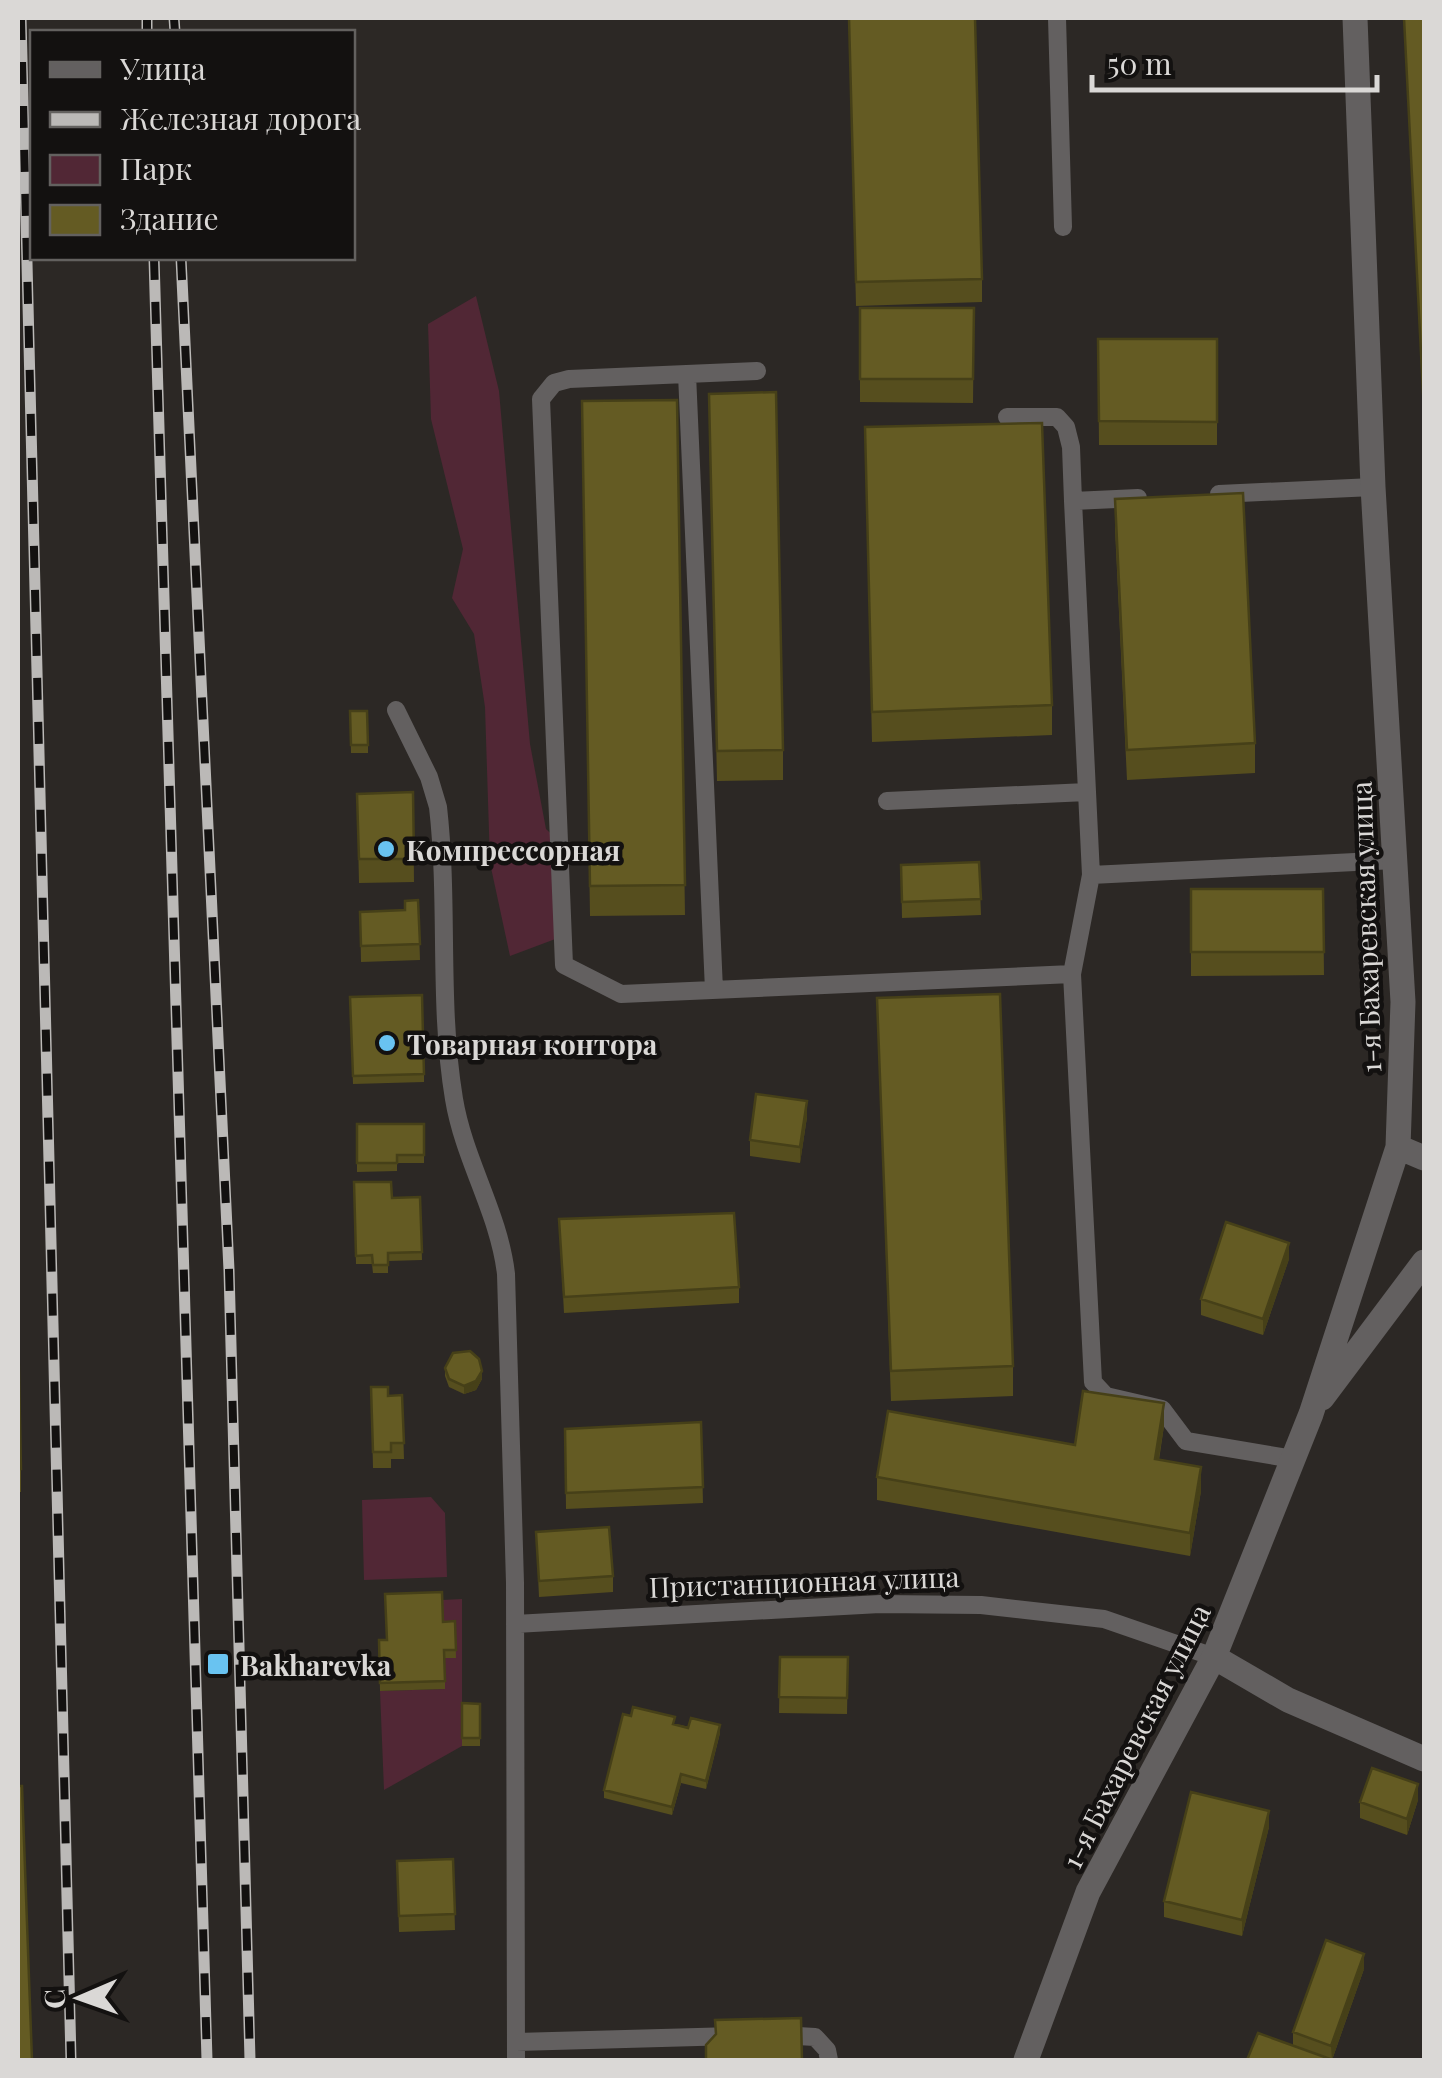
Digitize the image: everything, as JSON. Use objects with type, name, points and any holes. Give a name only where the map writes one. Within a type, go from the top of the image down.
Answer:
[{"type":"street","name":"1-я Бахаревская улица","points":[[1026,2060],[1088,1892],[1214,1657],[1310,1414],[1398,1147],[1403,1002],[1374,487],[1355,18]]},
{"type":"street","points":[[1398,1147],[1424,1158]]},
{"type":"street","points":[[1310,1414],[1424,1262]]},
{"type":"street","name":"Пристанционная улица","points":[[1214,1657],[1288,1700],[1424,1759]]},
{"type":"lane","points":[[1057,18],[1063,227]]},
{"type":"lane","points":[[757,371],[554,383],[542,398],[564,965],[621,994],[1072,974]]},
{"type":"lane","points":[[687,374],[714,990]]},
{"type":"lane","points":[[1007,417],[1057,417],[1066,427],[1074,501],[1091,875],[1072,974],[1094,1382],[1106,1396],[1162,1408],[1186,1442],[1293,1459]]},
{"type":"lane","points":[[1205,495],[1374,487]]},
{"type":"lane","points":[[1074,501],[1167,497]]},
{"type":"lane","points":[[396,710],[429,777],[438,808],[454,1098],[468,1156],[503,1250],[512,1427],[516,2051],[795,2034],[815,2036],[827,2050],[829,2060]]},
{"type":"lane","points":[[887,802],[1088,792]]},
{"type":"lane","points":[[1091,875],[1395,860]]},
{"type":"lane","name":"Пристанционная улица","points":[[515,1624],[880,1604],[981,1605],[1104,1619],[1214,1657]]},
{"type":"green space","points":[[476,296],[499,391],[530,744],[546,829],[567,849],[558,938],[510,956],[490,863],[485,707],[474,634],[452,598],[463,549],[431,419],[428,324]]},
{"type":"green space","points":[[431,1497],[445,1513],[447,1577],[364,1580],[362,1500]]},
{"type":"green space","points":[[462,1599],[462,1746],[384,1790],[380,1691],[445,1689],[442,1600]]},
{"type":"building","points":[[849,18],[975,18],[982,279],[856,282]]},
{"type":"building","points":[[1404,18],[1424,18],[1424,412]]},
{"type":"building","points":[[860,308],[974,308],[973,379],[860,379]]},
{"type":"building","points":[[1098,339],[1217,339],[1217,422],[1099,421]]},
{"type":"building","points":[[776,392],[783,750],[717,751],[709,394]]},
{"type":"building","points":[[677,400],[685,885],[590,886],[582,401]]},
{"type":"building","points":[[1042,423],[1052,705],[872,712],[865,427]]},
{"type":"building","points":[[1243,493],[1255,743],[1127,750],[1115,499]]},
{"type":"building","points":[[350,711],[367,711],[368,745],[351,745]]},
{"type":"building","name":"Компрессорная","points":[[413,792],[414,859],[359,859],[357,794]]},
{"type":"building","points":[[979,862],[981,899],[902,902],[901,865]]},
{"type":"building","points":[[1191,889],[1323,889],[1324,952],[1191,952]]},
{"type":"building","points":[[418,900],[420,944],[361,946],[360,912],[405,910],[405,901]]},
{"type":"building","points":[[1000,994],[1013,1366],[891,1371],[877,998]]},
{"type":"building","name":"Товарная контора","points":[[422,995],[424,1074],[353,1076],[350,997]]},
{"type":"building","points":[[756,1094],[807,1101],[800,1147],[750,1140]]},
{"type":"building","points":[[357,1124],[424,1124],[424,1155],[397,1155],[397,1163],[357,1163]]},
{"type":"building","points":[[354,1182],[391,1182],[392,1198],[420,1197],[422,1252],[388,1253],[388,1265],[373,1265],[372,1255],[356,1256]]},
{"type":"building","points":[[734,1213],[739,1287],[564,1297],[559,1219]]},
{"type":"building","points":[[1226,1222],[1289,1243],[1263,1319],[1201,1299]]},
{"type":"building","points":[[18,1327],[21,1469],[18,1469]]},
{"type":"building","points":[[470,1351],[479,1359],[482,1371],[476,1381],[464,1386],[449,1379],[445,1368],[453,1353]]},
{"type":"building","points":[[371,1387],[388,1387],[388,1396],[402,1395],[404,1443],[391,1443],[391,1452],[373,1452]]},
{"type":"building","points":[[1083,1391],[1164,1403],[1155,1459],[1201,1467],[1190,1533],[877,1477],[888,1411],[1075,1445]]},
{"type":"building","points":[[701,1422],[703,1487],[566,1493],[565,1429]]},
{"type":"building","points":[[609,1527],[613,1576],[539,1581],[536,1532]]},
{"type":"building","points":[[442,1592],[443,1622],[455,1621],[456,1650],[444,1650],[445,1681],[380,1683],[379,1640],[387,1640],[385,1594]]},
{"type":"building","points":[[780,1657],[848,1657],[847,1698],[779,1697]]},
{"type":"building","points":[[462,1703],[480,1704],[480,1738],[462,1738]]},
{"type":"building","points":[[633,1707],[675,1717],[673,1724],[688,1728],[691,1718],[720,1725],[706,1781],[681,1774],[672,1807],[604,1790],[623,1714],[631,1716]]},
{"type":"building","points":[[1372,1768],[1418,1784],[1407,1819],[1360,1802]]},
{"type":"building","points":[[18,1786],[22,1786],[32,2060],[18,2060]]},
{"type":"building","points":[[1191,1792],[1269,1811],[1242,1920],[1164,1901]]},
{"type":"building","points":[[453,1859],[455,1914],[399,1916],[397,1861]]},
{"type":"building","points":[[1326,1940],[1364,1954],[1331,2046],[1293,2032]]},
{"type":"building","points":[[801,2018],[802,2060],[706,2060],[706,2045],[716,2034],[715,2020]]},
{"type":"building","points":[[1258,2033],[1333,2060],[1247,2060]]},
{"type":"railway","points":[[21,18],[71,2060]]},
{"type":"railway","points":[[147,18],[147,30]]},
{"type":"railway","points":[[174,18],[175,30]]},
{"type":"railway","points":[[154,260],[207,2060]]},
{"type":"railway","points":[[181,260],[229,1270],[250,2060]]},
{"type":"place","name":"Компрессорная","points":[[386,849]]},
{"type":"place","name":"Товарная контора","points":[[387,1043]]},
{"type":"place","name":"Bakharevka","points":[[218,1664]]}]
